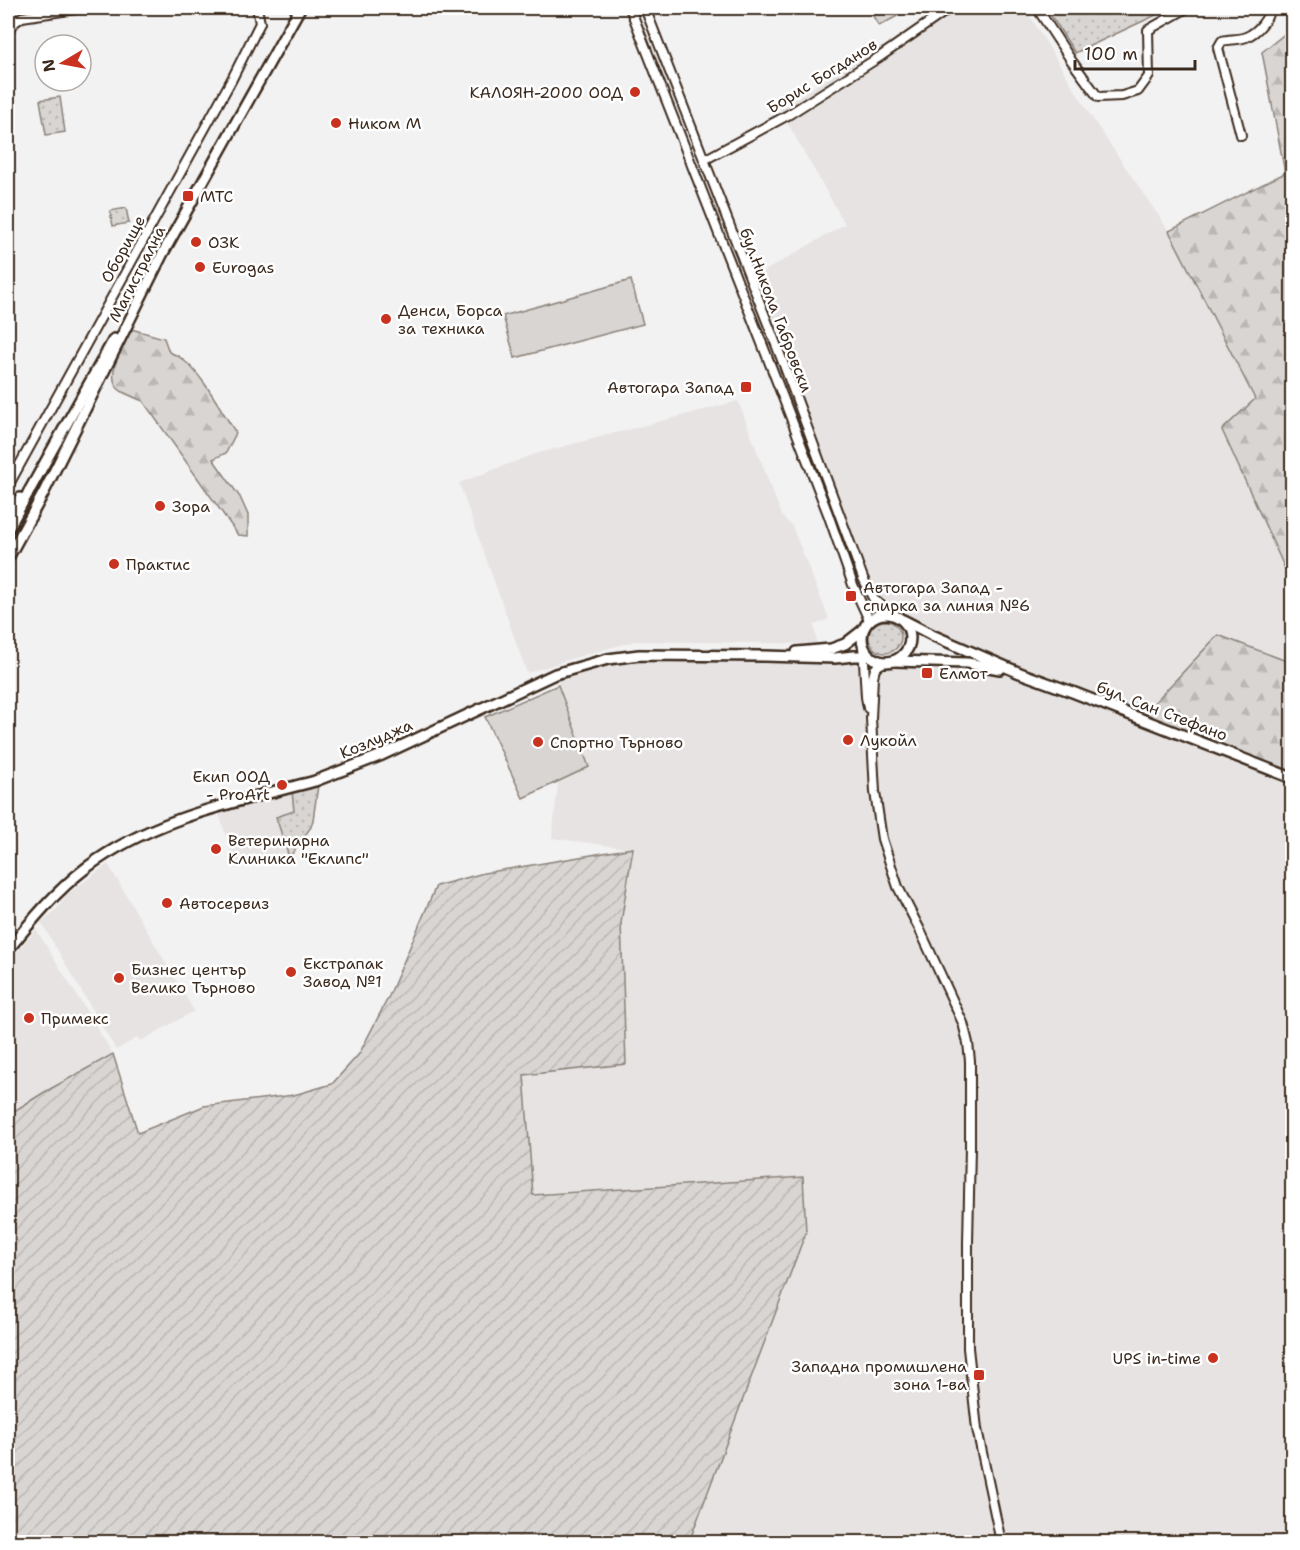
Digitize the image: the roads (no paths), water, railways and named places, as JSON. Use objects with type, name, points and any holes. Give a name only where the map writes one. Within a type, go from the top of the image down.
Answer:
[{"type":"main road","name":"Магистрална","points":[[8,558],[43,494],[164,253],[300,8]]},
{"type":"main road","points":[[8,530],[94,373],[164,253]]},
{"type":"main road","points":[[8,511],[14,507],[46,462]]},
{"type":"main road","points":[[882,614],[892,614],[903,620],[909,630],[909,643],[903,655],[889,661],[867,656],[863,644],[863,630],[869,620],[882,614]]},
{"type":"main road","name":"бул. Сан Стефано","points":[[903,620],[1020,673],[1293,778]]},
{"type":"main road","name":"Козлуджа","points":[[764,656],[831,650],[845,644],[863,630]]},
{"type":"main road","name":"Козлуджа","points":[[27,927],[60,891],[85,869],[100,858],[141,836],[182,818],[322,778],[381,755],[555,674],[608,659],[639,656],[835,658],[867,656]]},
{"type":"main road","name":"бул. Сан Стефано","points":[[889,661],[976,664],[1020,673]]},
{"type":"main road","points":[[8,940],[27,927]]},
{"type":"main road","points":[[8,950],[27,927]]},
{"type":"street","points":[[8,30],[11,20],[82,8]]},
{"type":"street","name":"Оборище","points":[[8,486],[232,79],[260,23],[257,8]]},
{"type":"street","name":"бул.Никола Габровски","points":[[630,8],[828,514],[853,585],[869,620]]},
{"type":"street","name":"бул.Никола Габровски","points":[[645,8],[863,578],[874,600],[892,614]]},
{"type":"street","name":"Борис Богданов","points":[[704,160],[788,115],[950,8]]},
{"type":"street","points":[[1037,8],[1098,97],[1122,96],[1138,91],[1149,76],[1148,30],[1187,8]]},
{"type":"street","points":[[1241,135],[1218,48],[1222,41],[1245,38],[1258,29],[1270,8]]},
{"type":"street","points":[[867,656],[866,697],[870,718]]},
{"type":"street","points":[[889,661],[879,665],[873,677],[870,718],[874,792],[887,858],[898,887],[963,1023],[968,1043],[970,1061],[968,1348],[977,1429],[1000,1542]]},
{"type":"place","name":"КАЛОЯН-2000 ООД","points":[[635,92]]},
{"type":"place","name":"Ником М","points":[[336,123]]},
{"type":"place","name":"МТС","points":[[188,196]]},
{"type":"place","name":"ОЗК","points":[[196,242]]},
{"type":"place","name":"Eurogas","points":[[200,267]]},
{"type":"place","name":"Денси, Борса за техника","points":[[386,319]]},
{"type":"place","name":"Автогара Запад","points":[[746,387]]},
{"type":"place","name":"Зора","points":[[160,506]]},
{"type":"place","name":"Практис","points":[[114,564]]},
{"type":"place","name":"Автогара Запад - спирка за линия №6","points":[[851,596]]},
{"type":"place","name":"Елмот","points":[[927,673]]},
{"type":"place","name":"Лукойл","points":[[848,740]]},
{"type":"place","name":"Спортно Търново","points":[[538,742]]},
{"type":"place","name":"Екип ООД - ProArt","points":[[282,785]]},
{"type":"place","name":"Ветеринарна Клиника \"Еклипс\"","points":[[216,849]]},
{"type":"place","name":"Автосервиз","points":[[167,903]]},
{"type":"place","name":"Екстрапак Завод №1","points":[[291,972]]},
{"type":"place","name":"Бизнес център Велико Търново","points":[[119,978]]},
{"type":"place","name":"Примекс","points":[[29,1018]]},
{"type":"place","name":"UPS in-time","points":[[1213,1358]]},
{"type":"place","name":"Западна промишлена зона 1-ва","points":[[979,1375]]}]
